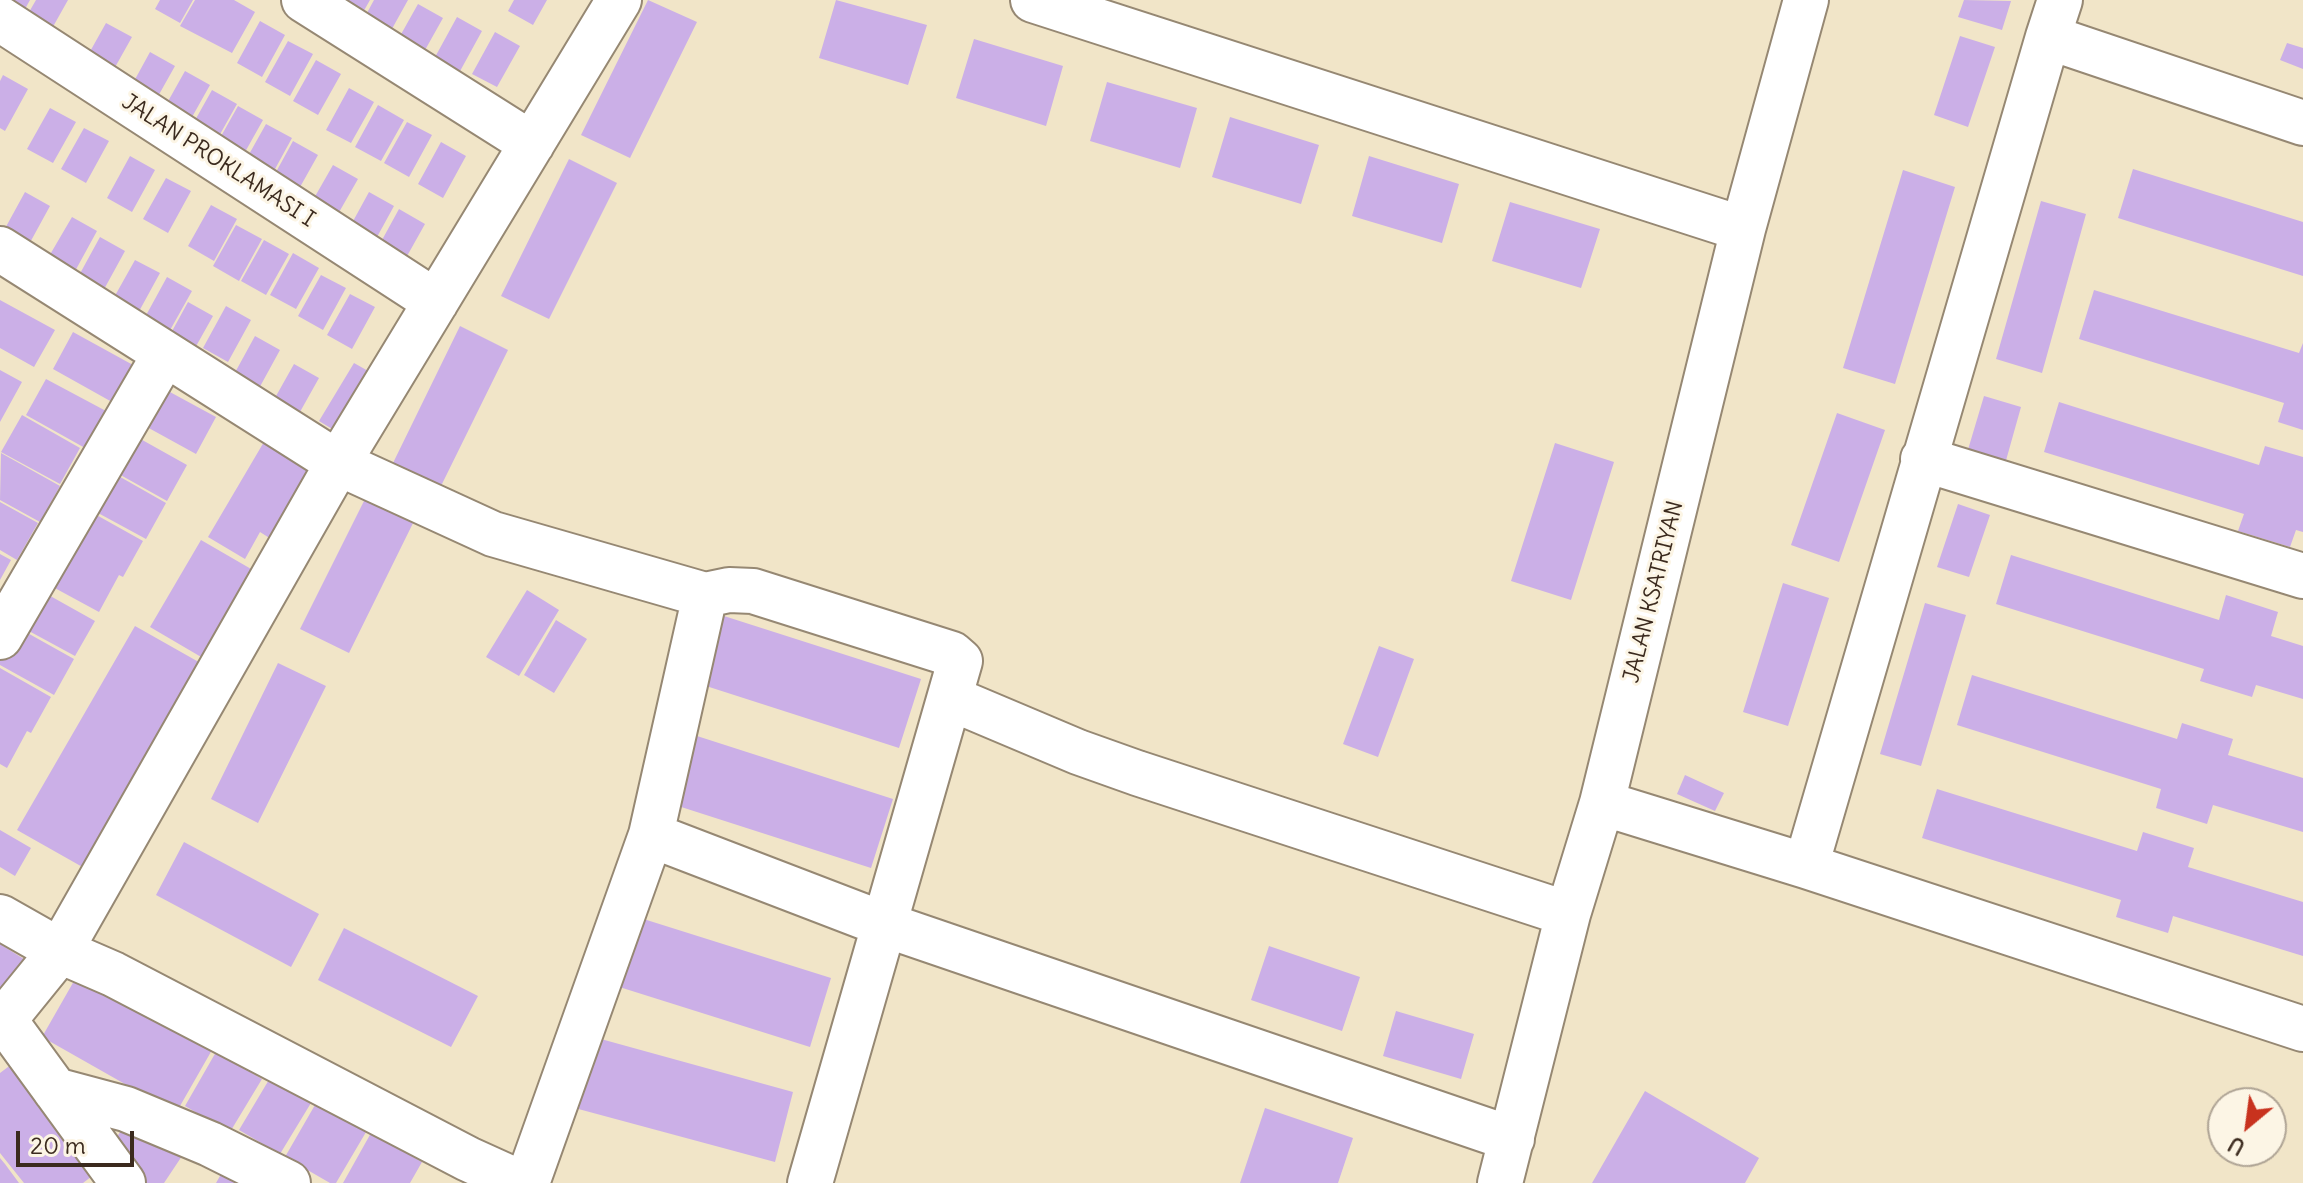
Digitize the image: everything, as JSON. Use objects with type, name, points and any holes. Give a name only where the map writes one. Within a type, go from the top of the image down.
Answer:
[{"type":"street","points":[[304,0],[532,144]]},
{"type":"street","points":[[123,1183],[2,1023],[60,951],[338,463],[619,0]]},
{"type":"street","name":"JALAN KSATRIYAN","points":[[1500,1183],[1568,914],[1602,803],[1743,229],[1806,0]]},
{"type":"street","points":[[1039,1],[1743,229]]},
{"type":"street","name":"JALAN PROKLAMASI I","points":[[0,19],[436,302]]},
{"type":"street","points":[[1806,866],[2054,19],[2303,123]]},
{"type":"street","points":[[3,259],[165,354],[338,463],[454,518],[493,534],[705,595],[729,590],[767,595],[952,654],[960,661],[810,1183]]},
{"type":"street","points":[[0,637],[165,354]]},
{"type":"street","points":[[1923,459],[2303,576]]},
{"type":"street","points":[[0,917],[60,951],[113,974],[454,1171],[524,1183],[651,835],[705,595]]},
{"type":"street","points":[[950,698],[1078,752],[1137,773],[1568,914]]},
{"type":"street","points":[[1602,803],[1806,866],[2303,1029]]},
{"type":"street","points":[[651,835],[883,924],[1512,1139]]},
{"type":"street","points":[[55,1090],[126,1109],[210,1144],[288,1183]]},
{"type":"building","points":[[0,0],[30,0],[20,18]]},
{"type":"building","points":[[36,0],[68,0],[50,32],[25,19]]},
{"type":"building","points":[[160,0],[193,0],[180,23],[155,9]]},
{"type":"building","points":[[195,0],[234,0],[255,12],[232,53],[180,26]]},
{"type":"building","points":[[336,0],[370,0],[362,14]]},
{"type":"building","points":[[374,0],[408,0],[388,36],[362,22]]},
{"type":"building","points":[[514,0],[547,0],[533,25],[508,11]]},
{"type":"building","points":[[648,0],[697,22],[630,158],[581,135]]},
{"type":"building","points":[[836,0],[927,25],[908,85],[819,58]]},
{"type":"building","points":[[1964,0],[2011,1],[2002,30],[1958,17]]},
{"type":"building","points":[[418,4],[443,18],[420,59],[395,45]]},
{"type":"building","points":[[457,17],[482,31],[459,73],[434,59]]},
{"type":"building","points":[[260,21],[285,35],[262,77],[237,63]]},
{"type":"building","points":[[106,23],[132,37],[109,78],[83,64]]},
{"type":"building","points":[[495,32],[520,46],[497,87],[472,74]]},
{"type":"building","points":[[1960,36],[1995,47],[1968,127],[1934,115]]},
{"type":"building","points":[[974,39],[1063,66],[1046,126],[956,98]]},
{"type":"building","points":[[288,41],[313,54],[290,96],[265,82]]},
{"type":"building","points":[[2287,43],[2303,48],[2303,69],[2280,60]]},
{"type":"building","points":[[150,52],[175,66],[152,107],[127,94]]},
{"type":"building","points":[[316,60],[341,74],[318,115],[293,101]]},
{"type":"building","points":[[185,71],[210,85],[187,126],[162,112]]},
{"type":"building","points":[[3,75],[28,89],[5,131],[0,128],[0,81]]},
{"type":"building","points":[[1107,82],[1197,108],[1180,168],[1090,141]]},
{"type":"building","points":[[349,88],[374,102],[351,143],[326,130]]},
{"type":"building","points":[[212,90],[237,104],[214,145],[189,131]]},
{"type":"building","points":[[378,105],[404,120],[381,161],[355,147]]},
{"type":"building","points":[[238,106],[263,120],[240,161],[215,147]]},
{"type":"building","points":[[50,108],[76,122],[53,163],[27,149]]},
{"type":"building","points":[[1230,117],[1319,145],[1301,204],[1212,177]]},
{"type":"building","points":[[407,122],[432,135],[409,177],[384,163]]},
{"type":"building","points":[[266,124],[292,138],[269,180],[243,165]]},
{"type":"building","points":[[84,128],[109,141],[86,183],[61,169]]},
{"type":"building","points":[[293,141],[318,155],[295,196],[270,183]]},
{"type":"building","points":[[441,142],[466,156],[443,198],[418,184]]},
{"type":"building","points":[[130,156],[155,170],[132,212],[107,198]]},
{"type":"building","points":[[1369,156],[1459,184],[1442,243],[1352,216]]},
{"type":"building","points":[[569,159],[617,183],[549,319],[501,296]]},
{"type":"building","points":[[333,165],[358,179],[334,221],[309,207]]},
{"type":"building","points":[[2133,169],[2303,222],[2303,276],[2118,218]]},
{"type":"building","points":[[1903,170],[1955,187],[1895,384],[1843,368]]},
{"type":"building","points":[[166,178],[191,191],[168,233],[143,219]]},
{"type":"building","points":[[25,192],[50,206],[27,248],[2,234]]},
{"type":"building","points":[[369,192],[394,206],[371,248],[346,234]]},
{"type":"building","points":[[2041,201],[2086,214],[2042,373],[1996,359]]},
{"type":"building","points":[[1510,202],[1600,229],[1581,288],[1492,261]]},
{"type":"building","points":[[211,205],[237,219],[214,261],[188,246]]},
{"type":"building","points":[[399,209],[425,224],[402,265],[376,251]]},
{"type":"building","points":[[72,217],[97,231],[74,273],[48,258]]},
{"type":"building","points":[[236,225],[262,239],[239,281],[213,266]]},
{"type":"building","points":[[100,237],[125,251],[102,293],[77,279]]},
{"type":"building","points":[[264,240],[289,254],[266,295],[241,281]]},
{"type":"building","points":[[293,253],[319,268],[296,309],[270,295]]},
{"type":"building","points":[[135,260],[160,273],[137,315],[112,301]]},
{"type":"building","points":[[321,275],[346,288],[323,330],[298,316]]},
{"type":"building","points":[[167,277],[192,291],[169,332],[144,319]]},
{"type":"building","points":[[2094,290],[2299,353],[2303,343],[2303,430],[2278,422],[2284,403],[2079,339]]},
{"type":"building","points":[[350,294],[375,307],[352,349],[327,335]]},
{"type":"building","points":[[0,300],[55,330],[34,367],[0,348]]},
{"type":"building","points":[[188,302],[213,316],[190,357],[165,344]]},
{"type":"building","points":[[226,306],[251,320],[228,362],[203,348]]},
{"type":"building","points":[[460,326],[508,350],[441,486],[393,463]]},
{"type":"building","points":[[73,332],[133,365],[112,402],[53,369]]},
{"type":"building","points":[[255,336],[280,350],[257,392],[232,378]]},
{"type":"building","points":[[354,363],[377,376],[342,435],[319,421]]},
{"type":"building","points":[[294,364],[319,378],[296,419],[271,405]]},
{"type":"building","points":[[0,370],[22,382],[0,422]]},
{"type":"building","points":[[46,379],[106,411],[85,448],[26,415]]},
{"type":"building","points":[[157,385],[216,417],[196,454],[136,421]]},
{"type":"building","points":[[1984,396],[2021,407],[2005,464],[1967,453]]},
{"type":"building","points":[[2059,402],[2259,465],[2265,446],[2303,457],[2303,532],[2296,530],[2290,547],[2238,531],[2244,514],[2044,452]]},
{"type":"building","points":[[1837,413],[1885,430],[1839,562],[1791,545]]},
{"type":"building","points":[[22,415],[80,448],[60,484],[1,452]]},
{"type":"building","points":[[271,430],[314,466],[271,539],[260,532],[245,559],[208,537]]},
{"type":"building","points":[[128,432],[187,465],[167,501],[108,468]]},
{"type":"building","points":[[1555,443],[1614,462],[1571,600],[1511,581]]},
{"type":"building","points":[[1,453],[60,486],[40,522],[0,500]]},
{"type":"building","points":[[108,470],[166,503],[146,539],[87,507]]},
{"type":"building","points":[[368,493],[416,517],[349,653],[300,629]]},
{"type":"building","points":[[0,502],[38,523],[17,560],[0,550]]},
{"type":"building","points":[[1958,504],[1990,515],[1969,577],[1937,567]]},
{"type":"building","points":[[84,508],[143,541],[123,577],[119,575],[99,612],[40,580]]},
{"type":"building","points":[[201,540],[258,573],[208,661],[150,627]]},
{"type":"building","points":[[0,554],[11,560],[0,580]]},
{"type":"building","points":[[2011,555],[2219,620],[2226,595],[2278,612],[2271,636],[2303,646],[2303,699],[2256,685],[2252,697],[2200,681],[2204,669],[1996,604]]},
{"type":"building","points":[[1783,583],[1829,598],[1788,726],[1743,712]]},
{"type":"building","points":[[36,588],[95,621],[75,656],[16,624]]},
{"type":"building","points":[[527,590],[559,610],[519,676],[486,657]]},
{"type":"building","points":[[1925,603],[1966,615],[1921,766],[1880,754]]},
{"type":"building","points":[[724,616],[921,679],[899,748],[703,685]]},
{"type":"building","points":[[556,620],[587,639],[554,693],[524,675]]},
{"type":"building","points":[[15,626],[74,659],[54,695],[0,665],[0,653]]},
{"type":"building","points":[[135,626],[204,665],[86,869],[17,830]]},
{"type":"building","points":[[1379,646],[1414,659],[1378,757],[1343,744]]},
{"type":"building","points":[[278,663],[326,686],[258,823],[211,799]]},
{"type":"building","points":[[0,668],[51,697],[31,733],[27,731],[7,768],[0,764]]},
{"type":"building","points":[[1972,675],[2177,739],[2182,723],[2233,739],[2228,755],[2303,778],[2303,832],[2213,805],[2207,824],[2156,808],[2161,789],[1957,725]]},
{"type":"building","points":[[697,736],[893,799],[871,868],[675,805]]},
{"type":"building","points":[[1685,775],[1724,793],[1715,811],[1677,794]]},
{"type":"building","points":[[1937,789],[2137,851],[2143,832],[2194,848],[2188,867],[2303,902],[2303,956],[2173,916],[2168,933],[2116,917],[2121,900],[1922,838]]},
{"type":"building","points":[[0,830],[31,848],[15,876],[0,867]]},
{"type":"building","points":[[184,842],[319,914],[291,967],[156,895]]},
{"type":"building","points":[[634,916],[831,978],[810,1047],[613,985]]},
{"type":"building","points":[[344,928],[478,996],[451,1047],[318,980]]},
{"type":"building","points":[[0,944],[27,961],[0,1000]]},
{"type":"building","points":[[1269,946],[1360,977],[1342,1031],[1251,1000]]},
{"type":"building","points":[[78,974],[212,1050],[176,1113],[42,1037]]},
{"type":"building","points":[[1396,1011],[1474,1034],[1461,1079],[1383,1056]]},
{"type":"building","points":[[590,1036],[793,1092],[775,1162],[571,1107]]},
{"type":"building","points":[[216,1052],[262,1079],[230,1132],[185,1106]]},
{"type":"building","points":[[12,1064],[100,1170],[83,1183],[24,1183],[0,1153],[0,1073]]},
{"type":"building","points":[[273,1073],[314,1098],[280,1154],[239,1130]]},
{"type":"building","points":[[1645,1091],[1759,1158],[1745,1183],[1592,1183]]},
{"type":"building","points":[[319,1098],[369,1127],[336,1183],[330,1183],[285,1157]]},
{"type":"building","points":[[1265,1108],[1353,1138],[1338,1183],[1240,1183]]},
{"type":"building","points":[[129,1119],[186,1150],[164,1183],[134,1183],[108,1150]]},
{"type":"building","points":[[371,1133],[422,1162],[410,1183],[343,1183]]},
{"type":"building","points":[[0,1158],[5,1164],[19,1183],[0,1183]]},
{"type":"building","points":[[228,1162],[259,1183],[216,1183]]}]
